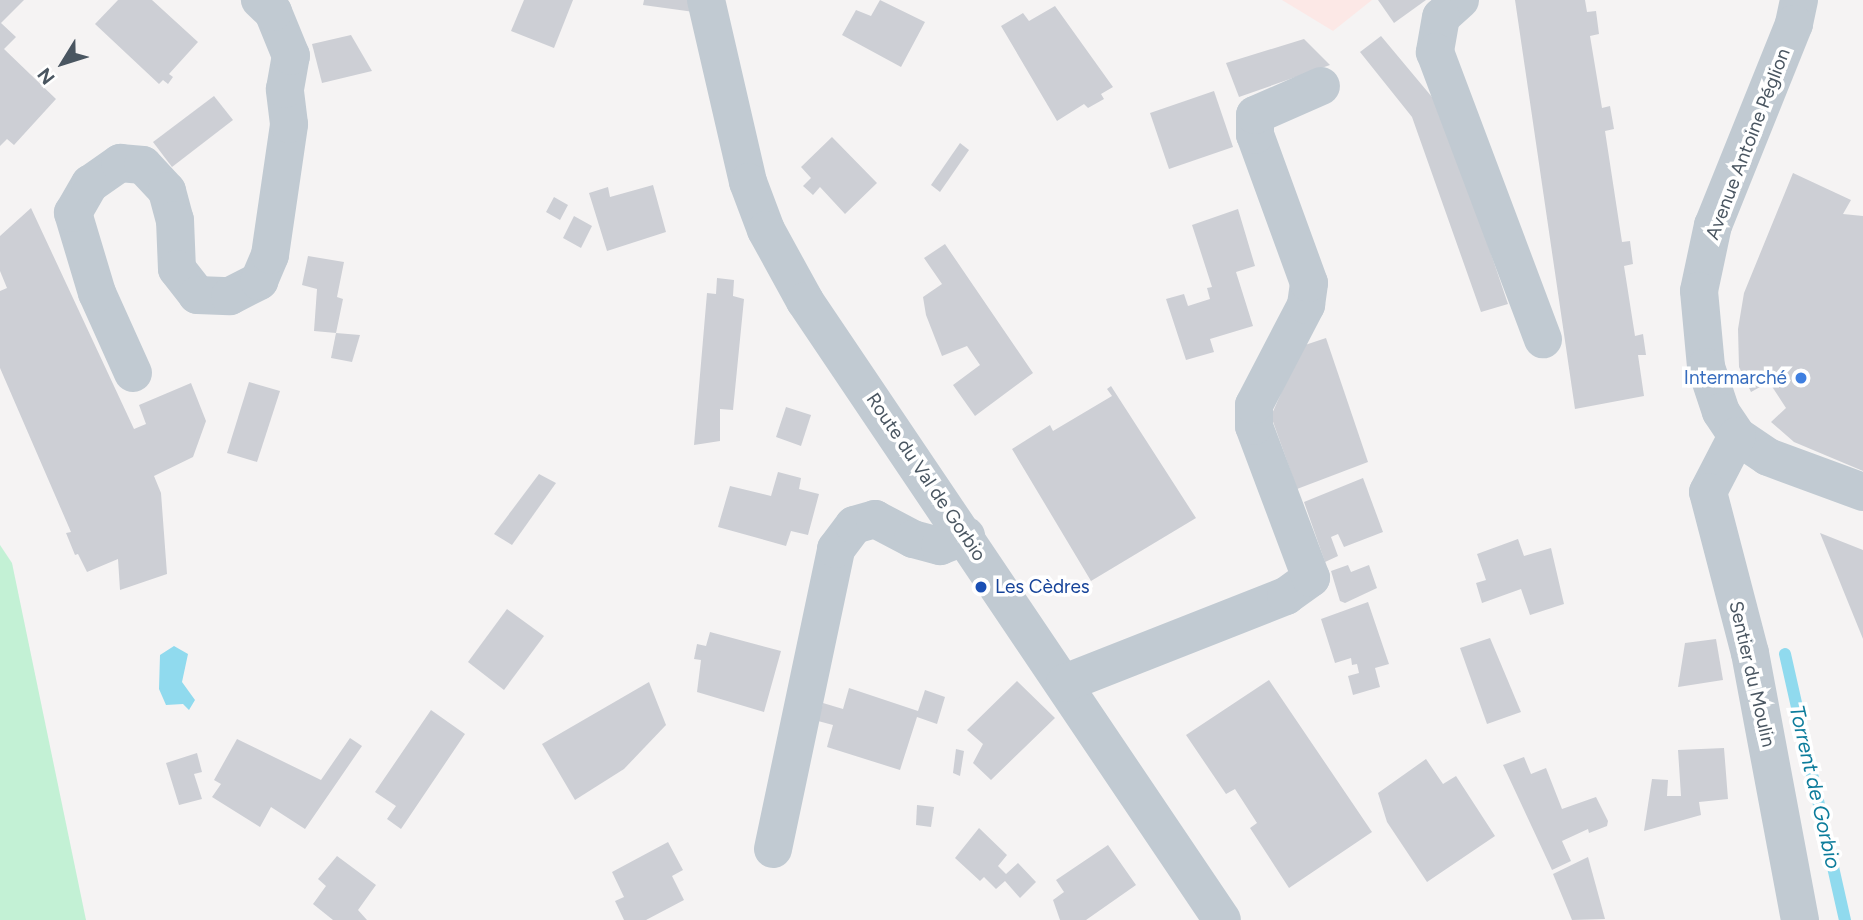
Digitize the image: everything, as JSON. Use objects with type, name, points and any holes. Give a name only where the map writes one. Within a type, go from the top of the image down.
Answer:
[{"type":"street","points":[[133,373],[97,293],[74,213],[90,184],[120,163],[143,165],[167,191],[175,220],[177,269],[197,295],[230,296],[259,281],[272,242],[289,124],[285,89],[291,56],[272,12],[260,0]]},
{"type":"street","name":"Route du Val de Gorbio","points":[[706,0],[748,182],[766,230],[805,301],[966,536],[1222,920]]},
{"type":"street","points":[[1460,0],[1441,17],[1435,52],[1543,339]]},
{"type":"street","name":"Avenue Antoine Péglion","points":[[1799,0],[1794,24],[1713,225],[1699,291],[1706,367],[1721,412],[1737,436],[1768,457],[1863,492]]},
{"type":"street","points":[[1065,683],[1286,596],[1311,578],[1254,426],[1254,405],[1306,305],[1309,283],[1255,135],[1255,115],[1321,86]]},
{"type":"street","name":"Sentier du Moulin","points":[[1737,436],[1708,492],[1750,653],[1800,920]]},
{"type":"street","points":[[773,849],[836,549],[854,525],[875,519],[913,539],[940,546],[966,536]]},
{"type":"shaded area","points":[[1282,0],[1372,0],[1333,31]]},
{"type":"green space","points":[[0,545],[12,563],[86,920],[0,920]]},
{"type":"water","points":[[174,646],[188,654],[182,682],[195,700],[189,710],[183,704],[166,705],[159,689],[160,655]]},
{"type":"building","points":[[0,0],[24,0],[1,23],[16,37],[4,49],[56,99],[14,145],[7,139],[0,146]]},
{"type":"building","points":[[118,0],[152,0],[198,42],[169,74],[173,77],[168,84],[163,80],[159,84],[95,24]]},
{"type":"building","points":[[524,0],[573,0],[554,48],[511,31]]},
{"type":"building","points":[[644,0],[691,0],[694,12],[643,5]]},
{"type":"building","points":[[880,0],[925,22],[901,67],[842,35],[856,10],[871,16]]},
{"type":"building","points":[[1378,0],[1426,0],[1394,23]]},
{"type":"building","points":[[1515,0],[1585,0],[1587,12],[1596,11],[1599,34],[1590,36],[1602,108],[1610,106],[1614,129],[1605,131],[1622,242],[1630,241],[1633,264],[1624,266],[1635,336],[1643,334],[1646,355],[1638,355],[1644,396],[1575,409]]},
{"type":"building","points":[[1055,6],[1113,87],[1101,94],[1104,99],[1088,108],[1084,104],[1057,121],[1001,26],[1023,13],[1029,21]]},
{"type":"building","points":[[351,35],[372,71],[322,83],[312,44]]},
{"type":"building","points":[[1381,36],[1442,109],[1508,304],[1481,312],[1412,117],[1360,52]]},
{"type":"building","points":[[1304,39],[1330,65],[1239,97],[1226,63]]},
{"type":"building","points":[[1214,91],[1233,147],[1169,169],[1150,113]]},
{"type":"building","points":[[214,96],[233,120],[172,167],[153,142]]},
{"type":"building","points":[[832,137],[877,183],[845,214],[820,187],[813,195],[803,186],[811,178],[801,167]]},
{"type":"building","points":[[960,143],[969,150],[940,192],[931,185]]},
{"type":"building","points":[[1793,173],[1851,200],[1843,214],[1863,216],[1863,471],[1794,442],[1771,422],[1786,408],[1769,382],[1751,392],[1739,367],[1738,329],[1744,293]]},
{"type":"building","points":[[653,185],[666,232],[607,251],[589,193],[608,187],[610,197]]},
{"type":"building","points":[[554,197],[568,205],[560,220],[546,212]]},
{"type":"building","points":[[31,208],[134,429],[146,424],[139,405],[191,383],[206,421],[193,457],[154,476],[161,493],[167,574],[120,590],[118,559],[87,572],[78,554],[75,555],[66,533],[71,532],[0,368],[0,291],[7,288],[0,271],[0,236]]},
{"type":"building","points":[[1238,209],[1255,266],[1236,272],[1253,326],[1210,339],[1214,352],[1186,360],[1166,299],[1184,294],[1188,306],[1210,299],[1207,288],[1212,287],[1192,225]]},
{"type":"building","points":[[574,216],[592,226],[581,248],[563,238]]},
{"type":"building","points":[[945,244],[1033,373],[975,416],[953,385],[980,365],[967,346],[942,356],[926,315],[923,297],[942,284],[924,258]]},
{"type":"building","points":[[308,256],[344,262],[337,297],[343,299],[336,333],[314,331],[317,289],[302,285]]},
{"type":"building","points":[[717,278],[734,280],[733,296],[744,299],[733,410],[720,409],[720,441],[694,445],[707,293],[716,294]]},
{"type":"building","points":[[336,333],[360,335],[352,362],[331,358]]},
{"type":"building","points":[[1326,338],[1368,462],[1297,489],[1271,416],[1302,346]]},
{"type":"building","points":[[249,382],[280,391],[257,462],[227,453]]},
{"type":"building","points":[[1111,386],[1196,518],[1091,581],[1012,449],[1050,425],[1053,431],[1112,396],[1107,389]]},
{"type":"building","points":[[786,407],[811,415],[801,446],[776,437]]},
{"type":"building","points":[[778,472],[801,478],[799,489],[819,494],[808,535],[791,531],[786,546],[718,527],[730,486],[771,496]]},
{"type":"building","points":[[539,474],[556,483],[512,545],[494,534]]},
{"type":"building","points":[[1363,478],[1383,532],[1344,547],[1338,534],[1331,537],[1338,556],[1325,562],[1304,502]]},
{"type":"building","points":[[1820,533],[1863,550],[1863,639]]},
{"type":"building","points":[[1518,539],[1524,556],[1551,548],[1564,604],[1530,615],[1521,589],[1482,603],[1476,583],[1486,580],[1477,554]]},
{"type":"building","points":[[1348,565],[1351,572],[1369,565],[1377,588],[1345,603],[1340,601],[1331,571]]},
{"type":"building","points":[[1368,602],[1389,664],[1375,668],[1380,687],[1353,695],[1348,676],[1359,673],[1357,664],[1352,665],[1351,658],[1335,663],[1321,619]]},
{"type":"building","points":[[507,609],[544,636],[504,690],[468,662]]},
{"type":"building","points":[[710,632],[781,651],[764,712],[697,692],[701,660],[694,659],[697,644],[706,646]]},
{"type":"building","points":[[1490,638],[1521,712],[1487,724],[1460,648]]},
{"type":"building","points":[[1716,639],[1723,680],[1678,687],[1685,643]]},
{"type":"building","points":[[1269,680],[1372,832],[1289,888],[1250,828],[1257,823],[1235,789],[1226,794],[1186,735]]},
{"type":"building","points":[[1017,681],[1055,718],[991,780],[973,763],[983,744],[967,730]]},
{"type":"building","points":[[649,682],[666,725],[624,769],[575,800],[542,744]]},
{"type":"building","points":[[849,688],[918,711],[925,690],[945,697],[937,724],[917,717],[900,770],[827,747],[833,725],[818,721],[823,703],[843,709]]},
{"type":"building","points":[[431,710],[465,734],[401,829],[387,819],[396,806],[375,792]]},
{"type":"building","points":[[350,738],[362,746],[305,829],[271,807],[260,827],[212,797],[221,784],[214,780],[237,739],[321,780]]},
{"type":"building","points":[[1724,748],[1728,799],[1699,802],[1701,815],[1644,831],[1652,779],[1668,780],[1667,796],[1681,796],[1678,750]]},
{"type":"building","points":[[956,749],[964,751],[960,776],[953,773]]},
{"type":"building","points":[[197,753],[202,772],[194,774],[202,799],[179,805],[166,763]]},
{"type":"building","points":[[1524,757],[1531,774],[1546,768],[1562,809],[1596,797],[1608,821],[1607,826],[1589,833],[1588,829],[1562,841],[1571,861],[1552,870],[1503,765]]},
{"type":"building","points":[[1426,759],[1443,784],[1456,776],[1495,836],[1427,882],[1387,822],[1378,793]]},
{"type":"building","points":[[917,805],[934,807],[931,827],[916,825]]},
{"type":"building","points":[[979,828],[1007,855],[998,866],[1006,874],[1018,863],[1036,882],[1020,898],[1005,881],[996,889],[984,877],[980,881],[955,858]]},
{"type":"building","points":[[668,842],[683,870],[672,876],[684,900],[646,920],[624,920],[615,901],[624,897],[612,872]]},
{"type":"building","points":[[1108,845],[1136,885],[1086,920],[1060,920],[1053,900],[1064,892],[1056,880]]},
{"type":"building","points":[[337,856],[376,885],[358,910],[367,920],[333,920],[313,904],[326,886],[318,879]]},
{"type":"building","points":[[1588,857],[1605,919],[1572,920],[1553,874]]},
{"type":"waterway","name":"Torrent de Gorbio","points":[[1785,654],[1845,920]]},
{"type":"place","name":"Intermarché","points":[[1801,378]]},
{"type":"place","name":"Les Cèdres","points":[[981,587]]}]
